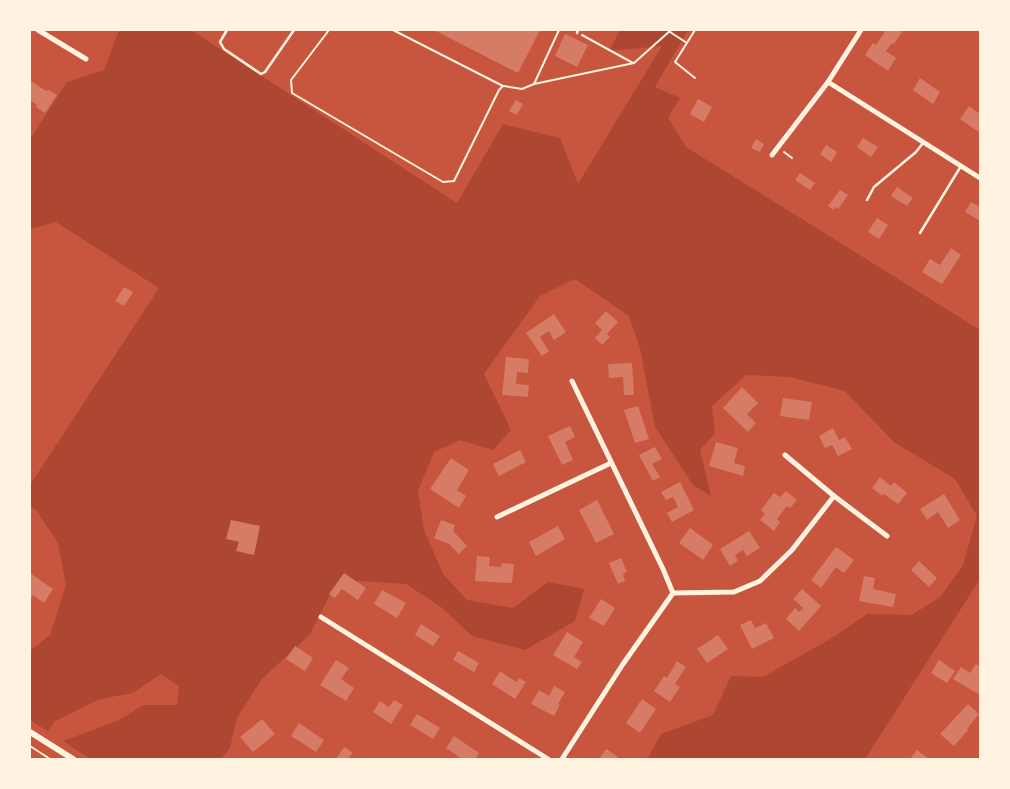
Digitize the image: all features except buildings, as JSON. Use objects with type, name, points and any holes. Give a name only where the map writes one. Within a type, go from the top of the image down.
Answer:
[{"type":"street","points":[[38,30],[86,59]]},
{"type":"street","points":[[772,155],[828,82],[861,30]]},
{"type":"street","points":[[828,82],[980,178]]},
{"type":"street","points":[[572,381],[663,569],[673,594]]},
{"type":"street","points":[[786,455],[834,496],[887,536]]},
{"type":"street","points":[[497,517],[611,463]]},
{"type":"street","points":[[673,594],[734,592],[760,582],[792,550],[834,496]]},
{"type":"street","points":[[562,759],[623,664],[673,594]]},
{"type":"street","points":[[321,617],[548,759]]},
{"type":"street","points":[[30,732],[73,759]]},
{"type":"lane","points":[[227,30],[220,42],[224,49],[261,74],[265,72],[294,30]]},
{"type":"lane","points":[[867,200],[874,187],[916,152],[922,143]]},
{"type":"lane","points":[[920,233],[961,166]]},
{"type":"path","points":[[329,30],[291,80],[292,93],[443,182],[454,181],[499,90],[503,86]]},
{"type":"path","points":[[393,30],[503,86],[522,89],[534,84],[634,63],[670,31],[687,43]]},
{"type":"path","points":[[534,84],[559,30]]},
{"type":"path","points":[[695,30],[676,62],[695,78]]},
{"type":"path","points":[[578,31],[634,63]]},
{"type":"path","points":[[30,746],[50,759]]},
{"type":"shaded area","points":[[119,30],[191,30],[457,203],[503,124],[560,138],[578,184],[662,46],[609,51],[620,30],[688,30],[655,87],[680,98],[668,118],[686,147],[980,330],[980,579],[865,759],[648,758],[661,734],[713,715],[731,676],[763,677],[832,638],[867,614],[912,615],[940,597],[963,565],[977,516],[955,479],[894,442],[845,391],[789,377],[746,375],[712,406],[715,433],[700,450],[711,496],[693,485],[655,427],[640,348],[629,316],[575,279],[540,296],[484,374],[511,430],[493,450],[460,440],[434,452],[418,491],[424,530],[443,574],[467,600],[513,608],[548,582],[584,589],[575,621],[525,650],[472,636],[441,607],[406,584],[357,581],[330,595],[310,634],[261,680],[237,718],[230,748],[221,759],[90,759],[63,741],[117,721],[144,705],[177,705],[179,686],[161,674],[133,693],[100,699],[55,721],[48,731],[30,720],[30,651],[50,635],[66,585],[58,543],[36,510],[30,506],[30,485],[159,288],[56,222],[30,229],[30,136],[32,136],[67,82],[104,70]]}]
